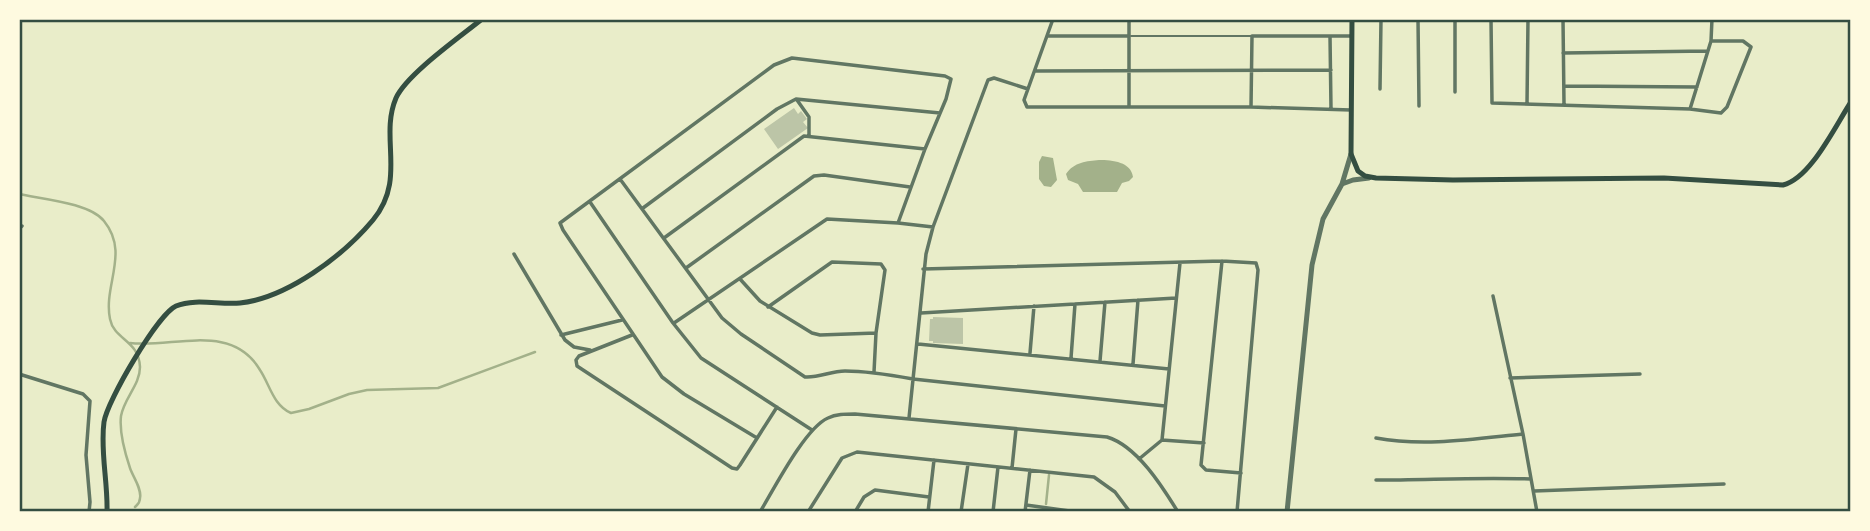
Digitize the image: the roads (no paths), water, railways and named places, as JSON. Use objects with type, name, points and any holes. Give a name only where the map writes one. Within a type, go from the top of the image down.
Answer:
[{"type":"main road","points":[[107,512],[104,424],[108,408],[164,316],[175,307],[251,301],[309,276],[341,252],[370,224],[385,202],[390,182],[393,108],[401,91],[416,74],[482,19]]},
{"type":"main road","points":[[1352,19],[1351,154],[1358,170],[1371,178],[1453,180],[1627,177],[1783,185],[1796,181],[1851,102]]},
{"type":"street","points":[[1053,19],[1024,100],[1025,105],[1030,107],[1352,110]]},
{"type":"street","points":[[1129,19],[1129,107]]},
{"type":"street","points":[[1380,89],[1381,19]]},
{"type":"street","points":[[1418,19],[1419,106]]},
{"type":"street","points":[[1455,19],[1455,92]]},
{"type":"street","points":[[1490,19],[1492,103],[1724,112],[1751,47],[1743,41],[1711,41]]},
{"type":"street","points":[[1527,104],[1528,19]]},
{"type":"street","points":[[1563,19],[1564,104]]},
{"type":"street","points":[[1690,109],[1711,41],[1712,19]]},
{"type":"street","points":[[1047,36],[1129,36]]},
{"type":"street","points":[[1251,107],[1252,36],[1352,36]]},
{"type":"street","points":[[1330,36],[1331,109]]},
{"type":"street","points":[[1563,53],[1708,51]]},
{"type":"street","points":[[757,438],[684,394],[662,377],[560,227],[560,223],[786,58],[945,76],[951,79],[952,83],[898,223]]},
{"type":"street","points":[[1035,71],[1331,71]]},
{"type":"street","points":[[909,418],[921,313],[923,269],[933,228],[988,80],[994,78],[1028,89]]},
{"type":"street","points":[[1564,86],[1696,88]]},
{"type":"street","points":[[643,208],[778,109],[796,99],[940,113]]},
{"type":"street","points":[[796,99],[809,117],[808,135]]},
{"type":"street","points":[[664,238],[800,138],[808,135],[925,149]]},
{"type":"street","points":[[1287,512],[1312,265],[1323,219],[1342,184],[1351,154]]},
{"type":"street","points":[[686,268],[814,176],[824,174],[910,187]]},
{"type":"street","points":[[1342,184],[1371,178]]},
{"type":"street","points":[[620,179],[726,322],[800,374],[814,377],[841,371],[874,372],[913,379],[1166,406]]},
{"type":"street","points":[[589,202],[673,323],[707,363],[811,430]]},
{"type":"street","points":[[673,323],[827,219],[933,228]]},
{"type":"street","points":[[514,254],[561,335],[574,347],[592,351]]},
{"type":"street","points":[[1222,261],[1203,468],[1241,473]]},
{"type":"street","points":[[768,307],[832,262],[879,263],[885,270],[876,333],[874,372]]},
{"type":"street","points":[[923,269],[1256,262],[1258,270],[1237,512]]},
{"type":"street","points":[[1162,440],[1180,263]]},
{"type":"street","points":[[740,279],[751,294],[805,330],[820,335],[876,333]]},
{"type":"street","points":[[1493,296],[1537,512]]},
{"type":"street","points":[[921,313],[1176,298]]},
{"type":"street","points":[[1133,365],[1139,300]]},
{"type":"street","points":[[1100,360],[1105,302]]},
{"type":"street","points":[[1071,358],[1074,304]]},
{"type":"street","points":[[1030,354],[1034,306]]},
{"type":"street","points":[[561,335],[622,320]]},
{"type":"street","points":[[632,335],[577,358],[576,363],[580,369],[732,468],[737,468],[777,407]]},
{"type":"street","points":[[918,344],[1100,360],[1169,369]]},
{"type":"street","points":[[19,374],[83,394],[90,401],[86,455],[89,512]]},
{"type":"street","points":[[1510,378],[1640,374]]},
{"type":"street","points":[[760,512],[811,430],[820,422],[838,415],[909,418],[1118,440],[1139,459],[1178,512]]},
{"type":"street","points":[[1012,468],[1016,429]]},
{"type":"street","points":[[1376,438],[1404,442],[1459,441],[1523,435]]},
{"type":"street","points":[[1139,459],[1162,440],[1204,443]]},
{"type":"street","points":[[808,512],[842,458],[852,453],[1094,477],[1115,492],[1130,512]]},
{"type":"street","points":[[928,512],[934,460]]},
{"type":"street","points":[[961,512],[968,464]]},
{"type":"street","points":[[993,512],[998,467]]},
{"type":"street","points":[[1025,512],[1030,470]]},
{"type":"street","points":[[1376,480],[1531,478]]},
{"type":"street","points":[[1533,491],[1724,484]]},
{"type":"street","points":[[855,512],[864,497],[875,490],[929,497]]},
{"type":"street","points":[[1026,505],[1077,512]]},
{"type":"street","points":[[763,506],[771,512]]},
{"type":"lane","points":[[1129,36],[1252,36]]},
{"type":"waterway","points":[[19,194],[88,210],[104,221],[111,233],[115,257],[110,319],[116,332],[135,351],[140,367],[121,416],[126,456],[140,491],[140,501],[135,507]]},
{"type":"waterway","points":[[130,343],[201,340],[234,346],[248,355],[260,370],[276,400],[291,413],[367,390],[438,388],[535,352]]},
{"type":"waterway","points":[[1046,504],[1049,475]]}]
